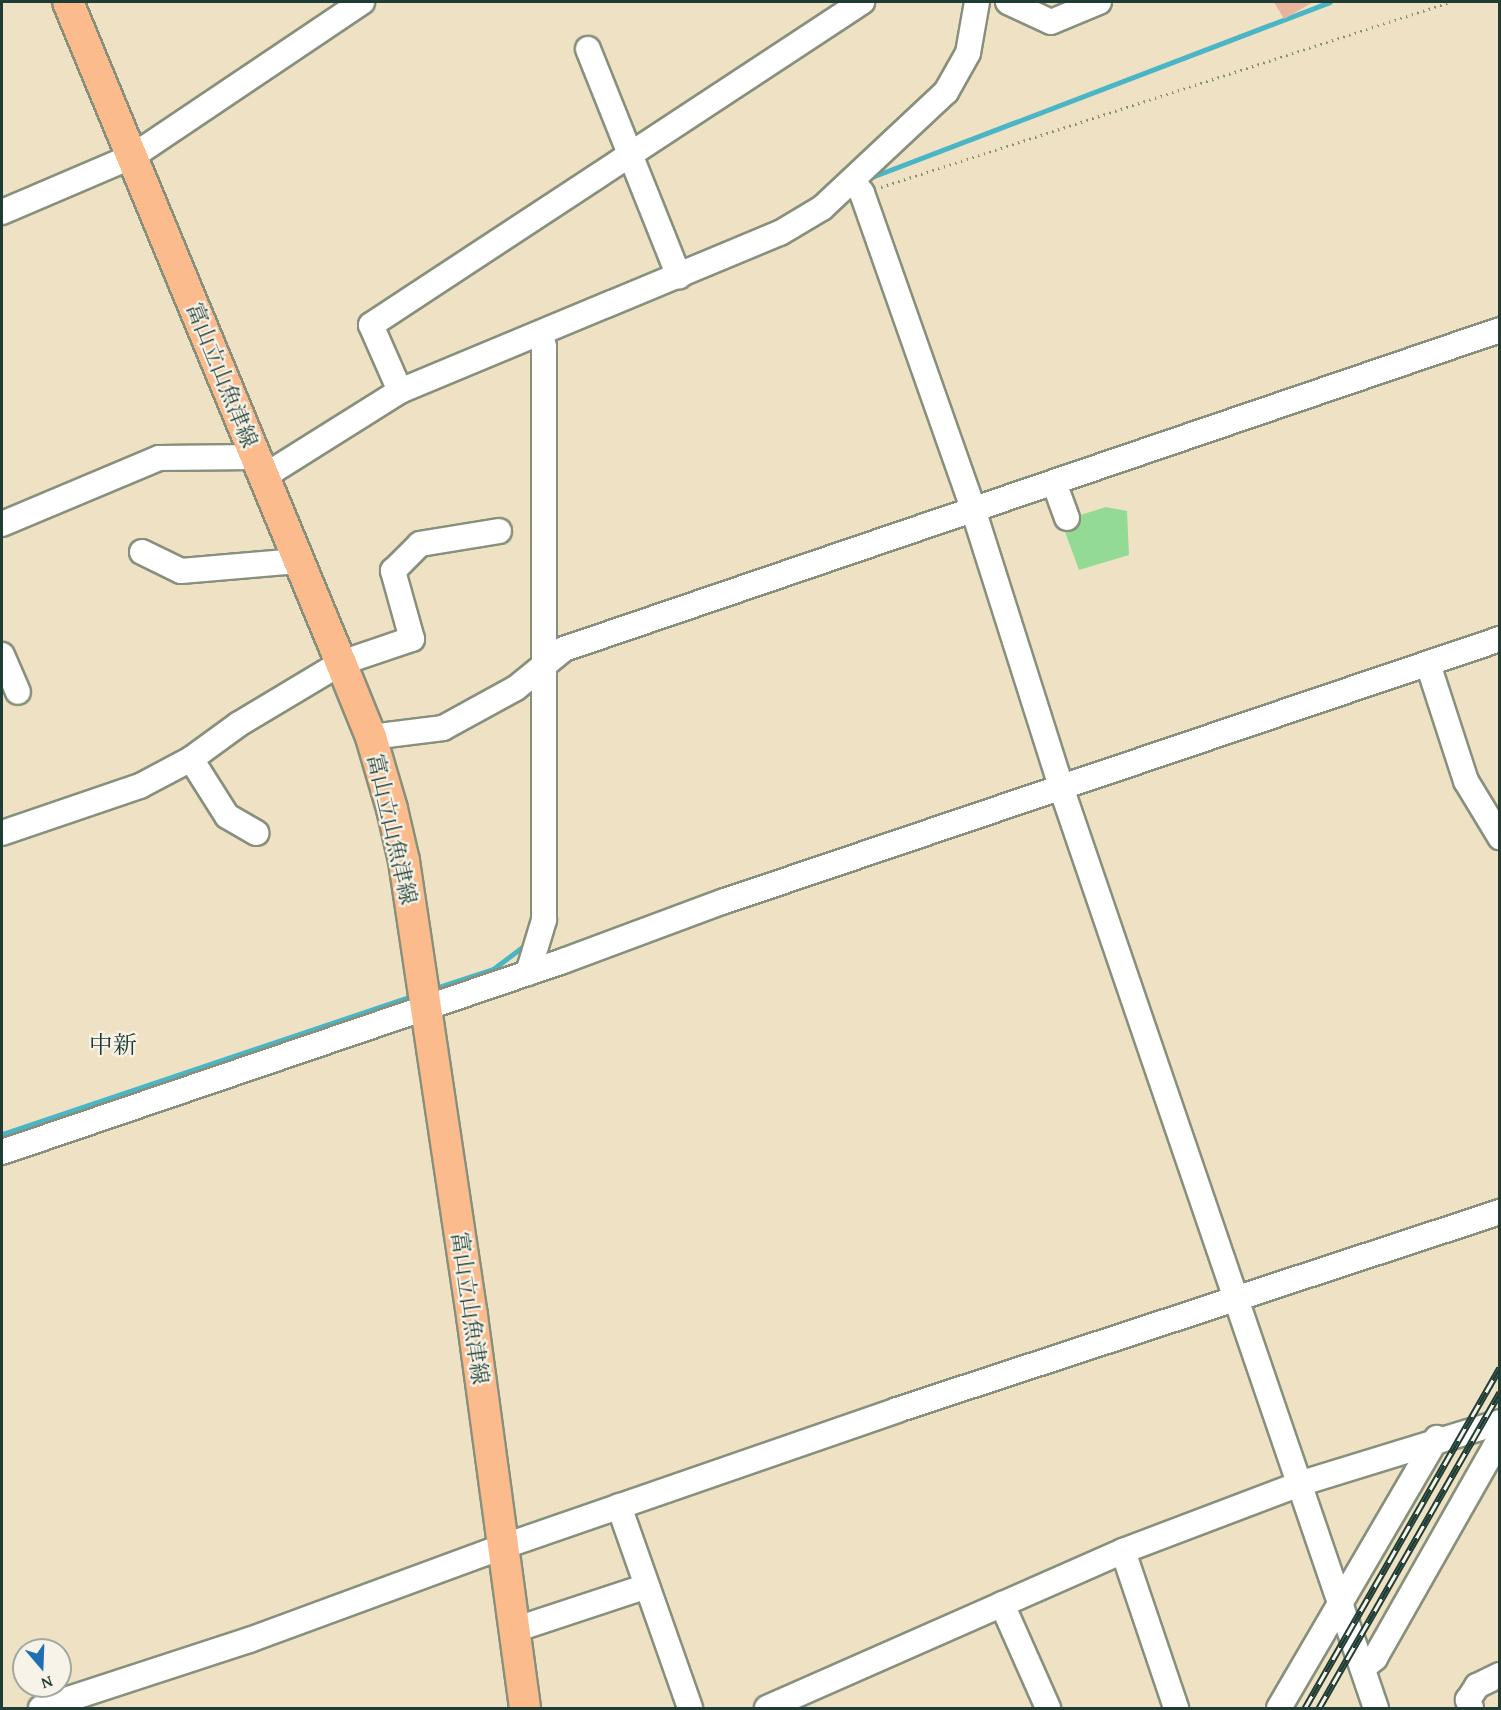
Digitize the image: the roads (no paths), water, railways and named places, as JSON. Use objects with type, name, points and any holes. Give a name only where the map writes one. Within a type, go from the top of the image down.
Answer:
[{"type":"main road","name":"富山立山魚津線","points":[[68,2],[370,737],[404,861],[525,1708]]},
{"type":"street","points":[[2,212],[133,156],[362,2]]},
{"type":"street","points":[[400,391],[371,325],[630,150],[862,2]]},
{"type":"street","points":[[2,524],[159,458],[259,467],[400,391],[780,233],[858,187],[959,75],[968,53],[977,2]]},
{"type":"street","points":[[1008,2],[1051,22],[1100,2]]},
{"type":"street","points":[[588,49],[679,276]]},
{"type":"street","points":[[858,187],[973,509],[1062,790],[1302,1483],[1376,1708]]},
{"type":"street","points":[[370,737],[442,728],[516,688],[564,649],[973,509],[1055,485],[1500,330]]},
{"type":"street","points":[[528,973],[544,920],[546,663],[544,347],[541,334]]},
{"type":"street","points":[[1055,485],[1067,518]]},
{"type":"street","points":[[2,833],[140,786],[191,759],[239,724],[341,663],[412,639],[393,571],[420,544],[499,531]]},
{"type":"street","points":[[142,552],[181,571],[298,561]]},
{"type":"street","points":[[2,1152],[424,1006],[528,973],[722,902],[1062,790],[1500,639]]},
{"type":"street","points":[[2,655],[18,692]]},
{"type":"street","points":[[1428,664],[1466,781],[1500,837]]},
{"type":"street","points":[[191,759],[227,816],[256,833]]},
{"type":"street","points":[[41,1708],[249,1640],[502,1546],[897,1410],[1238,1300],[1500,1212]]},
{"type":"street","points":[[767,1708],[1123,1551],[1302,1483],[1437,1438],[1500,1422]]},
{"type":"street","points":[[1278,1708],[1437,1438]]},
{"type":"street","points":[[1363,1668],[1375,1658],[1500,1438]]},
{"type":"street","points":[[619,1506],[690,1708]]},
{"type":"street","points":[[1123,1551],[1176,1708]]},
{"type":"street","points":[[514,1630],[647,1586]]},
{"type":"street","points":[[1002,1604],[1048,1708]]},
{"type":"street","points":[[1471,1708],[1468,1700],[1477,1686],[1500,1675]]},
{"type":"waterway","points":[[869,178],[1330,2]]},
{"type":"waterway","points":[[432,989],[493,969],[525,945]]},
{"type":"waterway","points":[[2,1134],[415,995]]},
{"type":"railway","points":[[1305,1708],[1500,1368]]},
{"type":"railway","points":[[1319,1708],[1500,1392]]},
{"type":"district","name":"中新","points":[[113,1045]]}]
